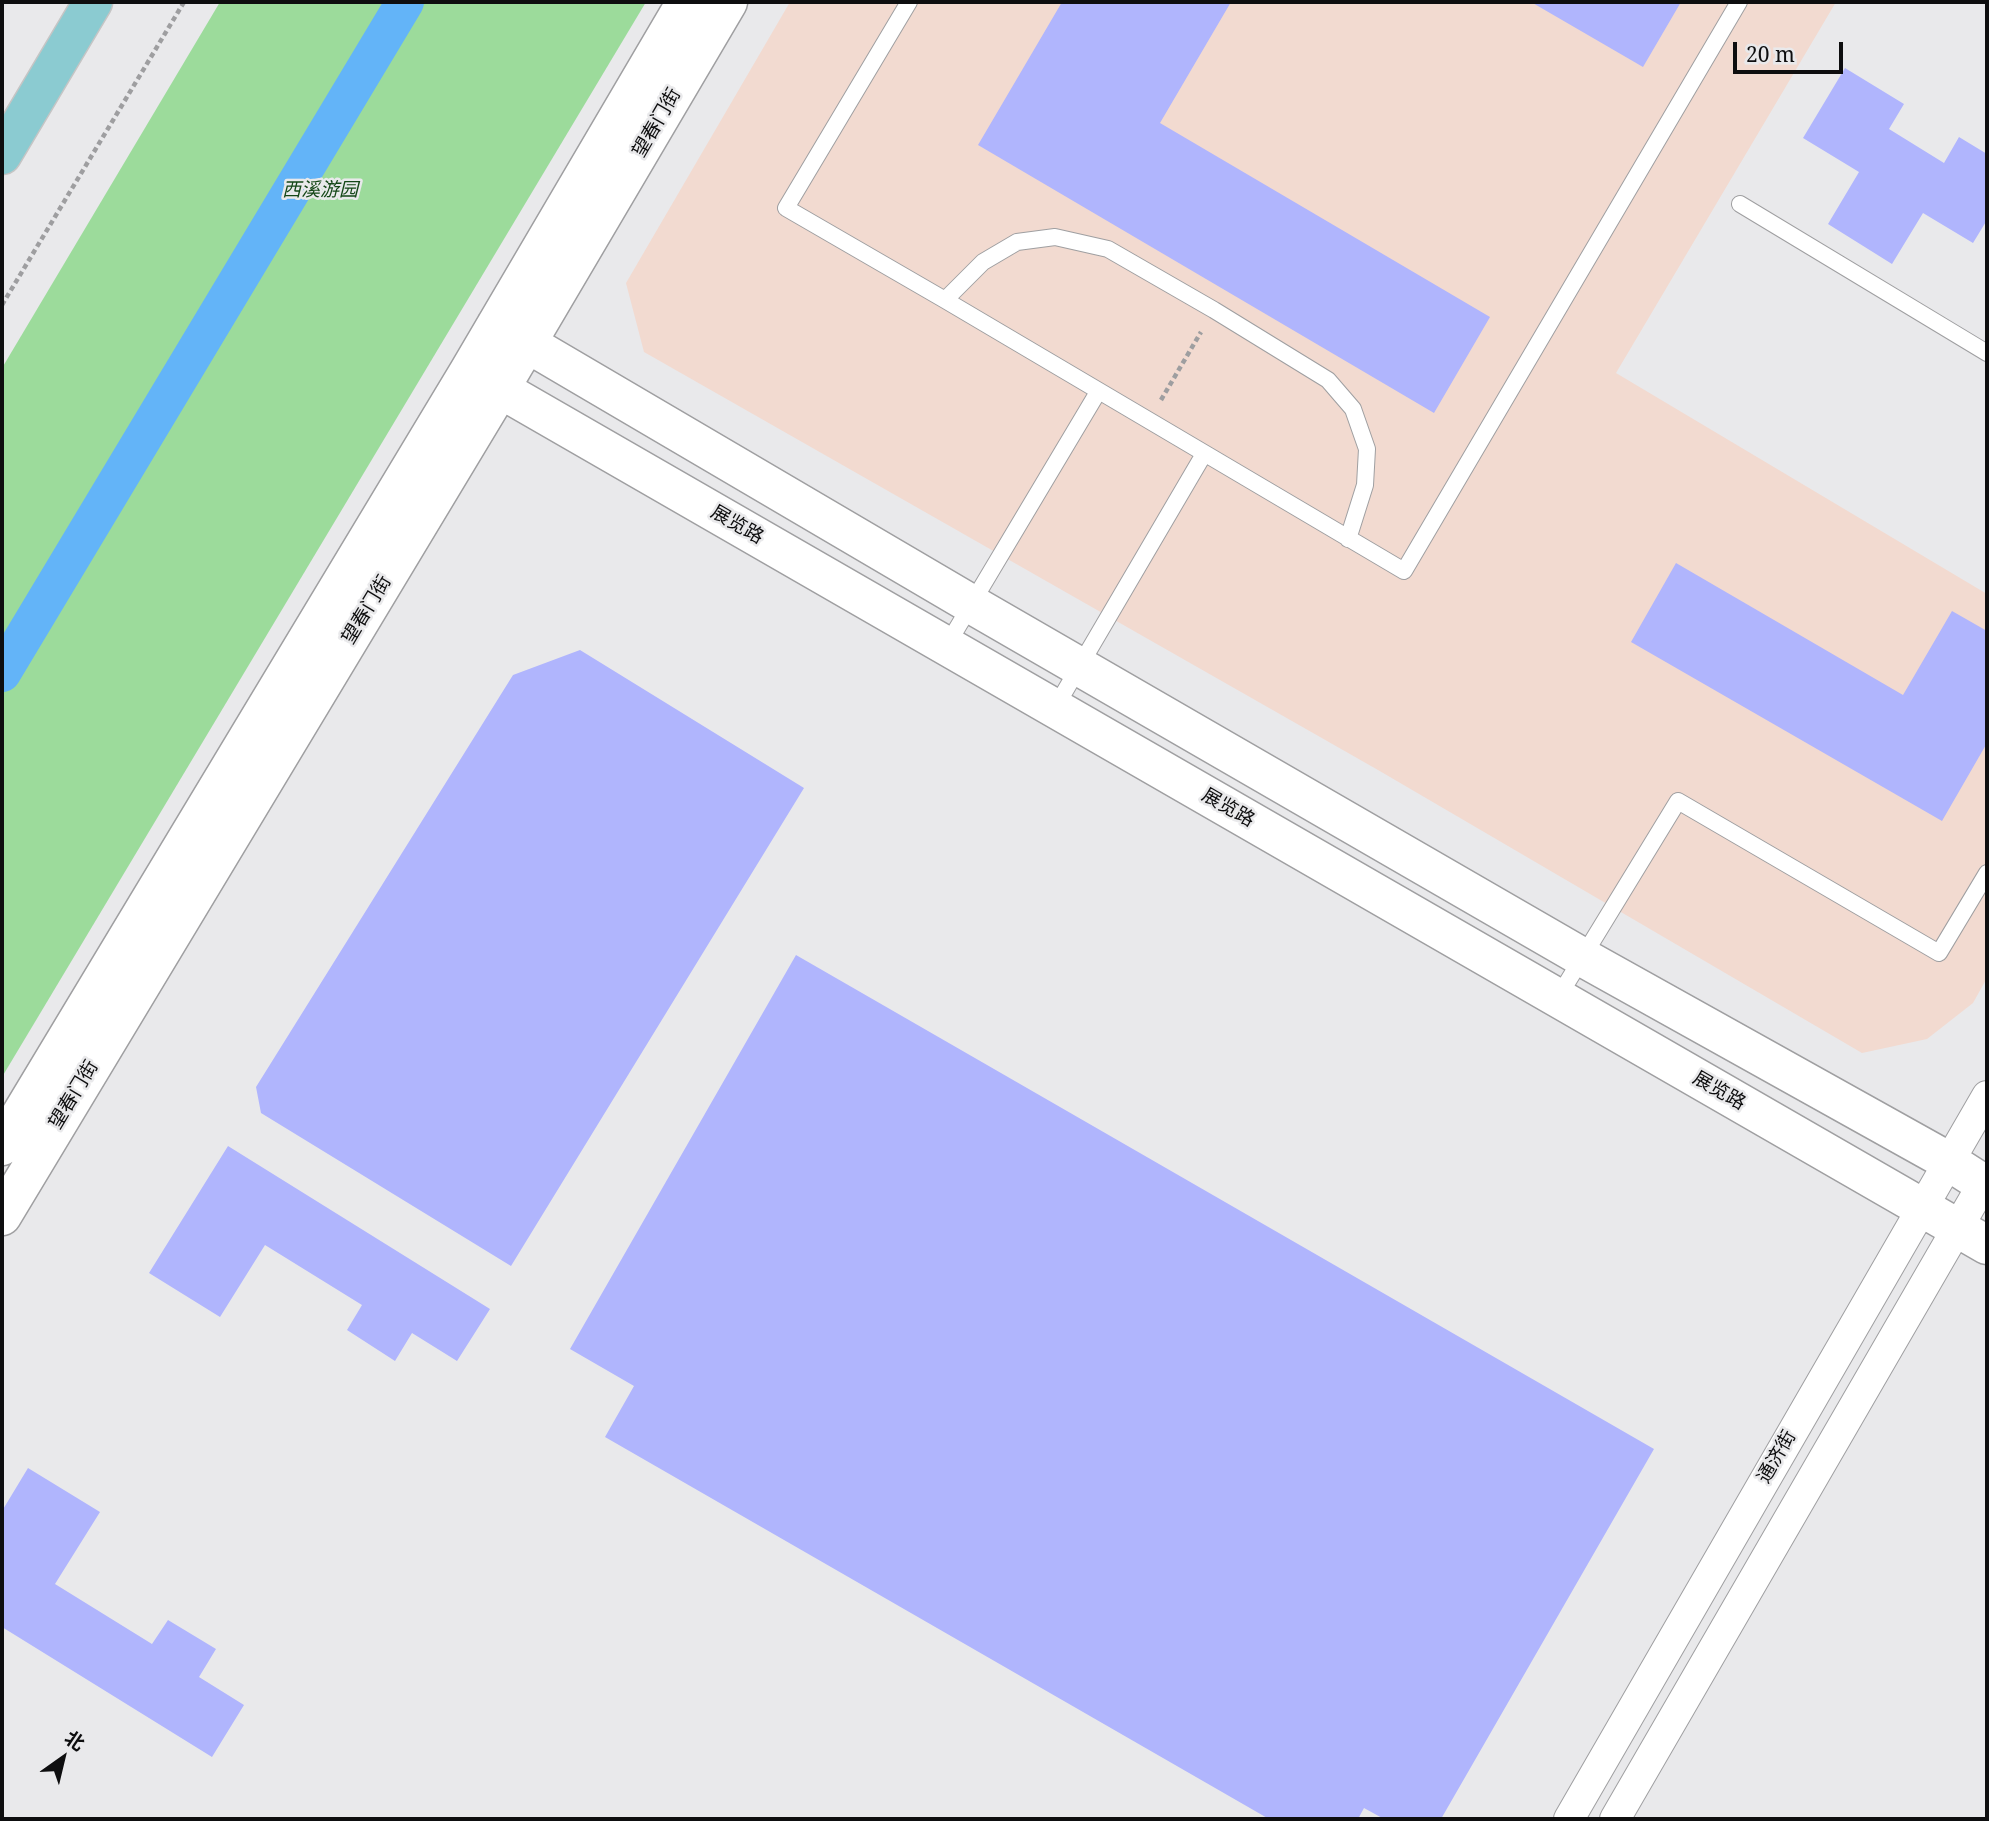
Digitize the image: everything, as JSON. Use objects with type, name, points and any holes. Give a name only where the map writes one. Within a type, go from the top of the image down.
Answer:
[{"type":"main road","points":[[2,155],[93,2]]},
{"type":"street","name":"望春门街","points":[[511,334],[686,2]]},
{"type":"street","name":"望春门街","points":[[2,1216],[484,379],[728,2]]},
{"type":"street","points":[[511,334],[1079,667],[1582,957],[1986,1182],[1973,1236],[1615,1819]]},
{"type":"street","name":"望春门街","points":[[2,1146],[484,379]]},
{"type":"street","name":"展览路","points":[[484,379],[1557,999],[1973,1236]]},
{"type":"street","name":"通济街","points":[[1569,1819],[1987,1096]]},
{"type":"lane","points":[[909,2],[786,208],[1404,571],[1739,2]]},
{"type":"lane","points":[[1740,204],[1987,353]]},
{"type":"lane","points":[[944,300],[983,262],[1017,242],[1055,237],[1108,249],[1214,310],[1328,380],[1353,409],[1367,449],[1365,485],[1348,539]]},
{"type":"lane","points":[[947,645],[1098,391]]},
{"type":"lane","points":[[1055,708],[1204,454]]},
{"type":"lane","points":[[1557,999],[1678,801],[1939,953],[1987,873]]},
{"type":"path","points":[[2,305],[184,2]]},
{"type":"path","points":[[1175,376],[1214,310]]},
{"type":"shaded area","points":[[790,2],[1836,2],[1616,373],[1987,594],[1987,978],[1973,1003],[1927,1039],[1862,1053],[1378,770],[644,352],[626,283]]},
{"type":"green space","name":"西溪游园","points":[[220,2],[646,2],[2,1077],[2,368]]},
{"type":"building","points":[[1062,2],[1231,2],[1160,123],[1490,317],[1434,413],[978,145]]},
{"type":"building","points":[[1531,2],[1681,2],[1643,67]]},
{"type":"building","points":[[1845,68],[1904,104],[1889,129],[1944,163],[1959,137],[1987,154],[1987,220],[1973,243],[1923,213],[1892,264],[1828,224],[1859,172],[1803,138]]},
{"type":"building","points":[[1676,563],[1903,695],[1952,611],[1987,631],[1987,743],[1942,821],[1631,642]]},
{"type":"building","points":[[580,650],[804,788],[511,1266],[261,1113],[256,1087],[513,675]]},
{"type":"building","points":[[796,955],[1654,1449],[1441,1819],[1384,1819],[1364,1808],[1358,1819],[1269,1819],[605,1437],[634,1386],[570,1349]]},
{"type":"building","points":[[228,1146],[490,1309],[457,1361],[412,1333],[395,1361],[347,1330],[362,1305],[265,1245],[220,1317],[149,1273]]},
{"type":"building","points":[[28,1468],[100,1512],[55,1584],[152,1644],[168,1620],[216,1649],[199,1677],[244,1705],[212,1757],[2,1627],[2,1511]]},
{"type":"waterway","points":[[2,673],[405,2]]}]
